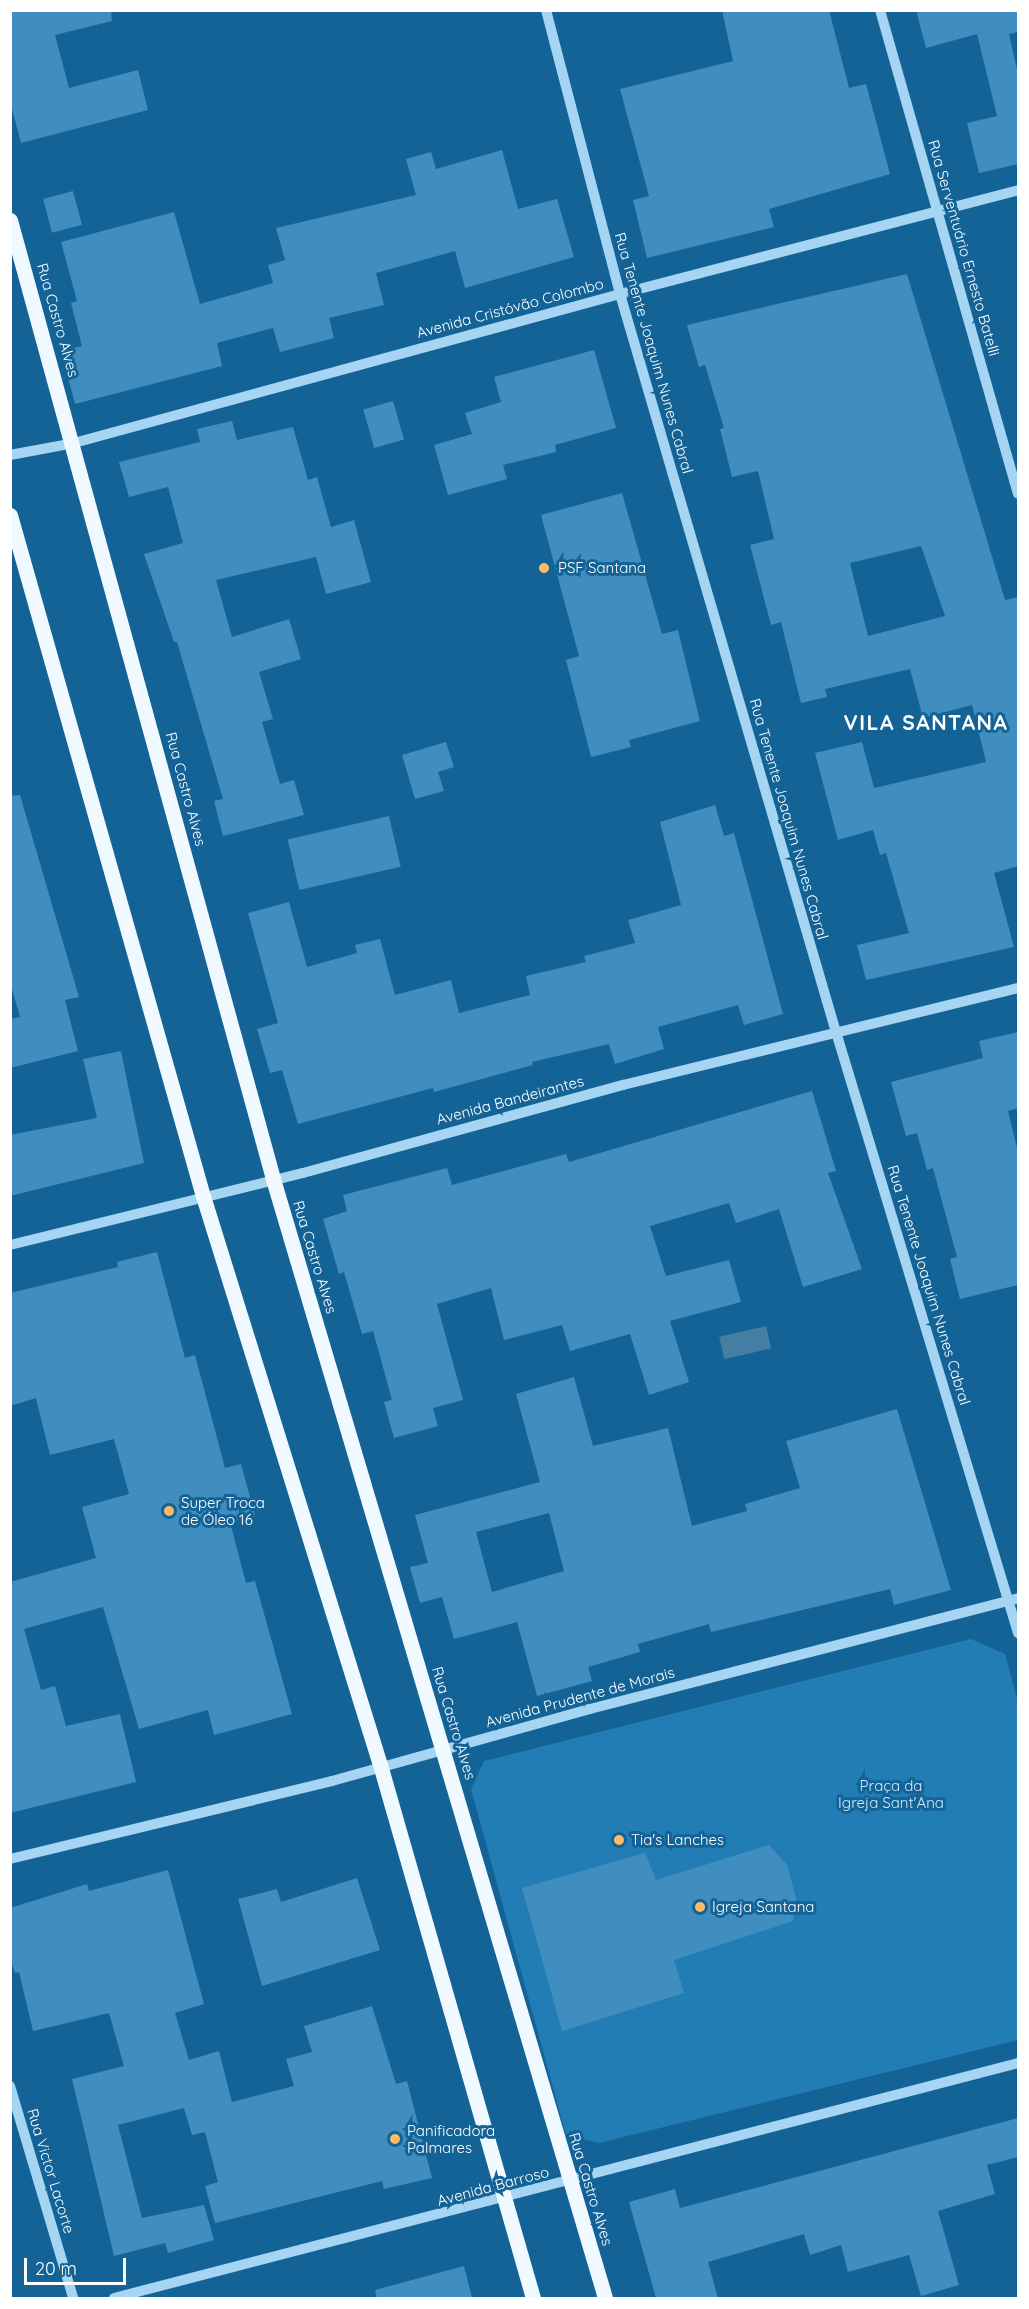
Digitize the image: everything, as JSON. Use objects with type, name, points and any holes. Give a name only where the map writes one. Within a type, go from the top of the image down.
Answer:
[{"type":"main road","name":"Rua Castro Alves","points":[[10,220],[74,443],[273,1179],[605,2298]]},
{"type":"main road","points":[[10,515],[203,1196],[381,1768],[533,2298]]},
{"type":"street","name":"Rua Tenente Joaquim Nunes Cabral","points":[[546,10],[620,294],[836,1032],[1014,1599],[1018,1633]]},
{"type":"street","name":"Rua Serventuário Ernesto Batelli","points":[[880,10],[1018,494]]},
{"type":"street","name":"Avenida Cristóvão Colombo","points":[[10,455],[74,443],[620,294],[1018,190]]},
{"type":"street","name":"Avenida Bandeirantes","points":[[10,1245],[273,1179],[622,1084],[1018,988]]},
{"type":"street","name":"Avenida Prudente de Morais","points":[[10,1859],[381,1768],[1014,1599]]},
{"type":"street","name":"Avenida Barroso","points":[[114,2298],[503,2199],[1018,2063]]},
{"type":"street","name":"Rua Victor Lacorte","points":[[10,2086],[73,2298]]},
{"type":"green space","name":"Praça da Igreja Sant'Ana","points":[[971,1639],[1005,1654],[1018,1702],[1018,2040],[599,2143],[566,2135],[471,1789],[484,1761]]},
{"type":"shaded area","points":[[766,1326],[771,1348],[724,1359],[719,1337]]},
{"type":"building","points":[[10,10],[111,10],[112,21],[55,35],[69,88],[138,70],[148,110],[21,143],[10,101]]},
{"type":"building","points":[[722,10],[829,10],[849,88],[866,84],[890,174],[769,209],[774,227],[647,258],[633,200],[649,196],[620,89],[733,61]]},
{"type":"building","points":[[916,10],[1018,10],[1018,32],[1009,34],[1018,74],[1018,164],[979,173],[967,123],[997,116],[977,34],[926,48]]},
{"type":"building","points":[[502,150],[518,209],[557,199],[574,257],[465,288],[455,251],[376,273],[384,305],[329,318],[334,338],[280,352],[273,328],[217,343],[222,366],[75,404],[61,351],[82,346],[71,303],[77,301],[61,242],[174,212],[200,304],[273,283],[268,265],[285,260],[276,228],[416,195],[406,159],[431,152],[436,169]]},
{"type":"building","points":[[73,191],[82,225],[52,233],[43,199]]},
{"type":"building","points":[[907,274],[1005,600],[1018,597],[1018,866],[994,873],[1014,947],[866,980],[857,945],[909,933],[886,853],[880,855],[873,830],[838,840],[815,753],[862,742],[874,788],[986,762],[972,705],[923,718],[910,669],[825,689],[827,697],[801,703],[781,622],[771,625],[750,545],[774,539],[758,471],[732,477],[720,429],[724,428],[705,365],[699,367],[687,325]],"holes":[[[921,546],[945,616],[868,636],[850,563]]]},
{"type":"building","points":[[594,350],[616,428],[555,445],[556,452],[503,465],[507,479],[448,495],[434,445],[472,434],[465,413],[501,402],[494,377]]},
{"type":"building","points":[[393,401],[404,439],[374,448],[363,410]]},
{"type":"building","points":[[232,421],[237,440],[293,427],[308,480],[317,477],[331,527],[354,520],[371,582],[326,594],[316,557],[216,580],[232,637],[289,619],[301,659],[259,672],[273,719],[262,722],[280,784],[294,780],[304,815],[223,836],[214,801],[223,799],[177,642],[174,642],[144,554],[183,543],[168,487],[129,497],[119,462],[200,442],[197,429]]},
{"type":"building","points":[[622,493],[662,634],[678,630],[700,721],[629,740],[631,747],[591,757],[566,660],[579,656],[541,515]]},
{"type":"building","points":[[446,742],[454,767],[438,772],[444,791],[415,799],[402,755]]},
{"type":"building","points":[[20,795],[79,997],[65,1000],[78,1051],[10,1068],[10,1019],[20,1017],[10,982],[10,796]]},
{"type":"building","points":[[715,805],[724,836],[734,833],[783,1014],[744,1025],[738,1005],[658,1027],[664,1049],[615,1064],[609,1044],[532,1062],[533,1065],[434,1092],[433,1088],[298,1124],[282,1070],[270,1073],[257,1029],[278,1023],[248,913],[289,902],[307,967],[357,953],[355,945],[380,939],[395,995],[451,980],[459,1013],[530,995],[526,976],[586,962],[584,956],[635,943],[628,920],[681,905],[660,822]]},
{"type":"building","points":[[389,816],[401,867],[299,890],[288,839]]},
{"type":"building","points":[[1018,1032],[1018,1108],[1008,1111],[1018,1152],[1018,1285],[960,1299],[950,1259],[957,1257],[933,1168],[927,1170],[917,1133],[906,1136],[891,1082],[983,1058],[979,1041]]},
{"type":"building","points":[[121,1051],[144,1163],[10,1196],[10,1135],[97,1118],[83,1059]]},
{"type":"building","points":[[812,1091],[836,1171],[828,1173],[862,1269],[803,1287],[779,1209],[736,1223],[729,1203],[650,1226],[666,1276],[729,1260],[741,1302],[670,1321],[689,1382],[649,1395],[630,1334],[570,1351],[562,1325],[504,1340],[491,1288],[437,1304],[463,1400],[433,1408],[438,1426],[394,1438],[384,1402],[392,1400],[373,1331],[362,1334],[344,1272],[339,1274],[323,1219],[347,1211],[343,1195],[447,1168],[452,1185],[566,1154],[569,1162]]},
{"type":"building","points":[[157,1252],[185,1358],[195,1355],[225,1468],[241,1464],[255,1515],[230,1522],[246,1583],[255,1581],[292,1714],[214,1735],[208,1710],[139,1729],[103,1607],[24,1629],[41,1690],[55,1686],[66,1726],[120,1714],[136,1782],[10,1813],[10,1582],[96,1558],[82,1507],[129,1494],[114,1439],[50,1455],[36,1398],[10,1406],[10,1293],[118,1267],[117,1262]]},
{"type":"building","points":[[574,1377],[593,1446],[668,1428],[692,1526],[747,1511],[745,1504],[800,1488],[786,1441],[897,1409],[951,1590],[894,1605],[890,1589],[711,1632],[709,1624],[638,1644],[640,1652],[588,1667],[592,1681],[537,1696],[517,1622],[454,1639],[442,1597],[420,1603],[410,1567],[428,1563],[415,1515],[540,1482],[516,1394]],"holes":[[[549,1513],[564,1571],[492,1592],[476,1532]]]},
{"type":"building","points":[[769,1845],[787,1865],[796,1898],[793,1921],[674,1960],[684,1993],[562,2031],[522,1888],[645,1853],[656,1880]]},
{"type":"building","points":[[168,1870],[204,2004],[175,2013],[189,2060],[219,2051],[232,2102],[294,2086],[286,2059],[312,2052],[304,2026],[372,2006],[396,2084],[407,2081],[432,2178],[384,2189],[382,2181],[215,2223],[205,2186],[218,2182],[205,2132],[192,2135],[184,2108],[118,2125],[142,2218],[204,2205],[214,2240],[168,2253],[165,2243],[114,2256],[72,2079],[124,2066],[109,2013],[33,2031],[19,1972],[15,1973],[10,1958],[10,1908],[87,1884],[89,1891]]},
{"type":"building","points":[[357,1878],[380,1950],[262,1986],[238,1899],[277,1889],[281,1902]]},
{"type":"building","points":[[1018,2118],[1018,2157],[987,2165],[995,2194],[938,2211],[959,2285],[921,2296],[909,2255],[848,2272],[841,2245],[810,2255],[804,2234],[708,2262],[718,2298],[656,2298],[629,2202],[675,2189],[680,2208]]},
{"type":"building","points":[[464,2266],[472,2298],[377,2298],[375,2290]]},
{"type":"place","name":"PSF Santana","points":[[544,568]]},
{"type":"place","name":"Super Troca de Óleo 16","points":[[169,1511]]},
{"type":"place","name":"Tia's Lanches","points":[[619,1840]]},
{"type":"place","name":"Igreja Santana","points":[[700,1907]]},
{"type":"place","name":"Panificadora Palmares","points":[[395,2139]]},
{"type":"district","name":"VILA SANTANA","points":[[926,722]]}]
